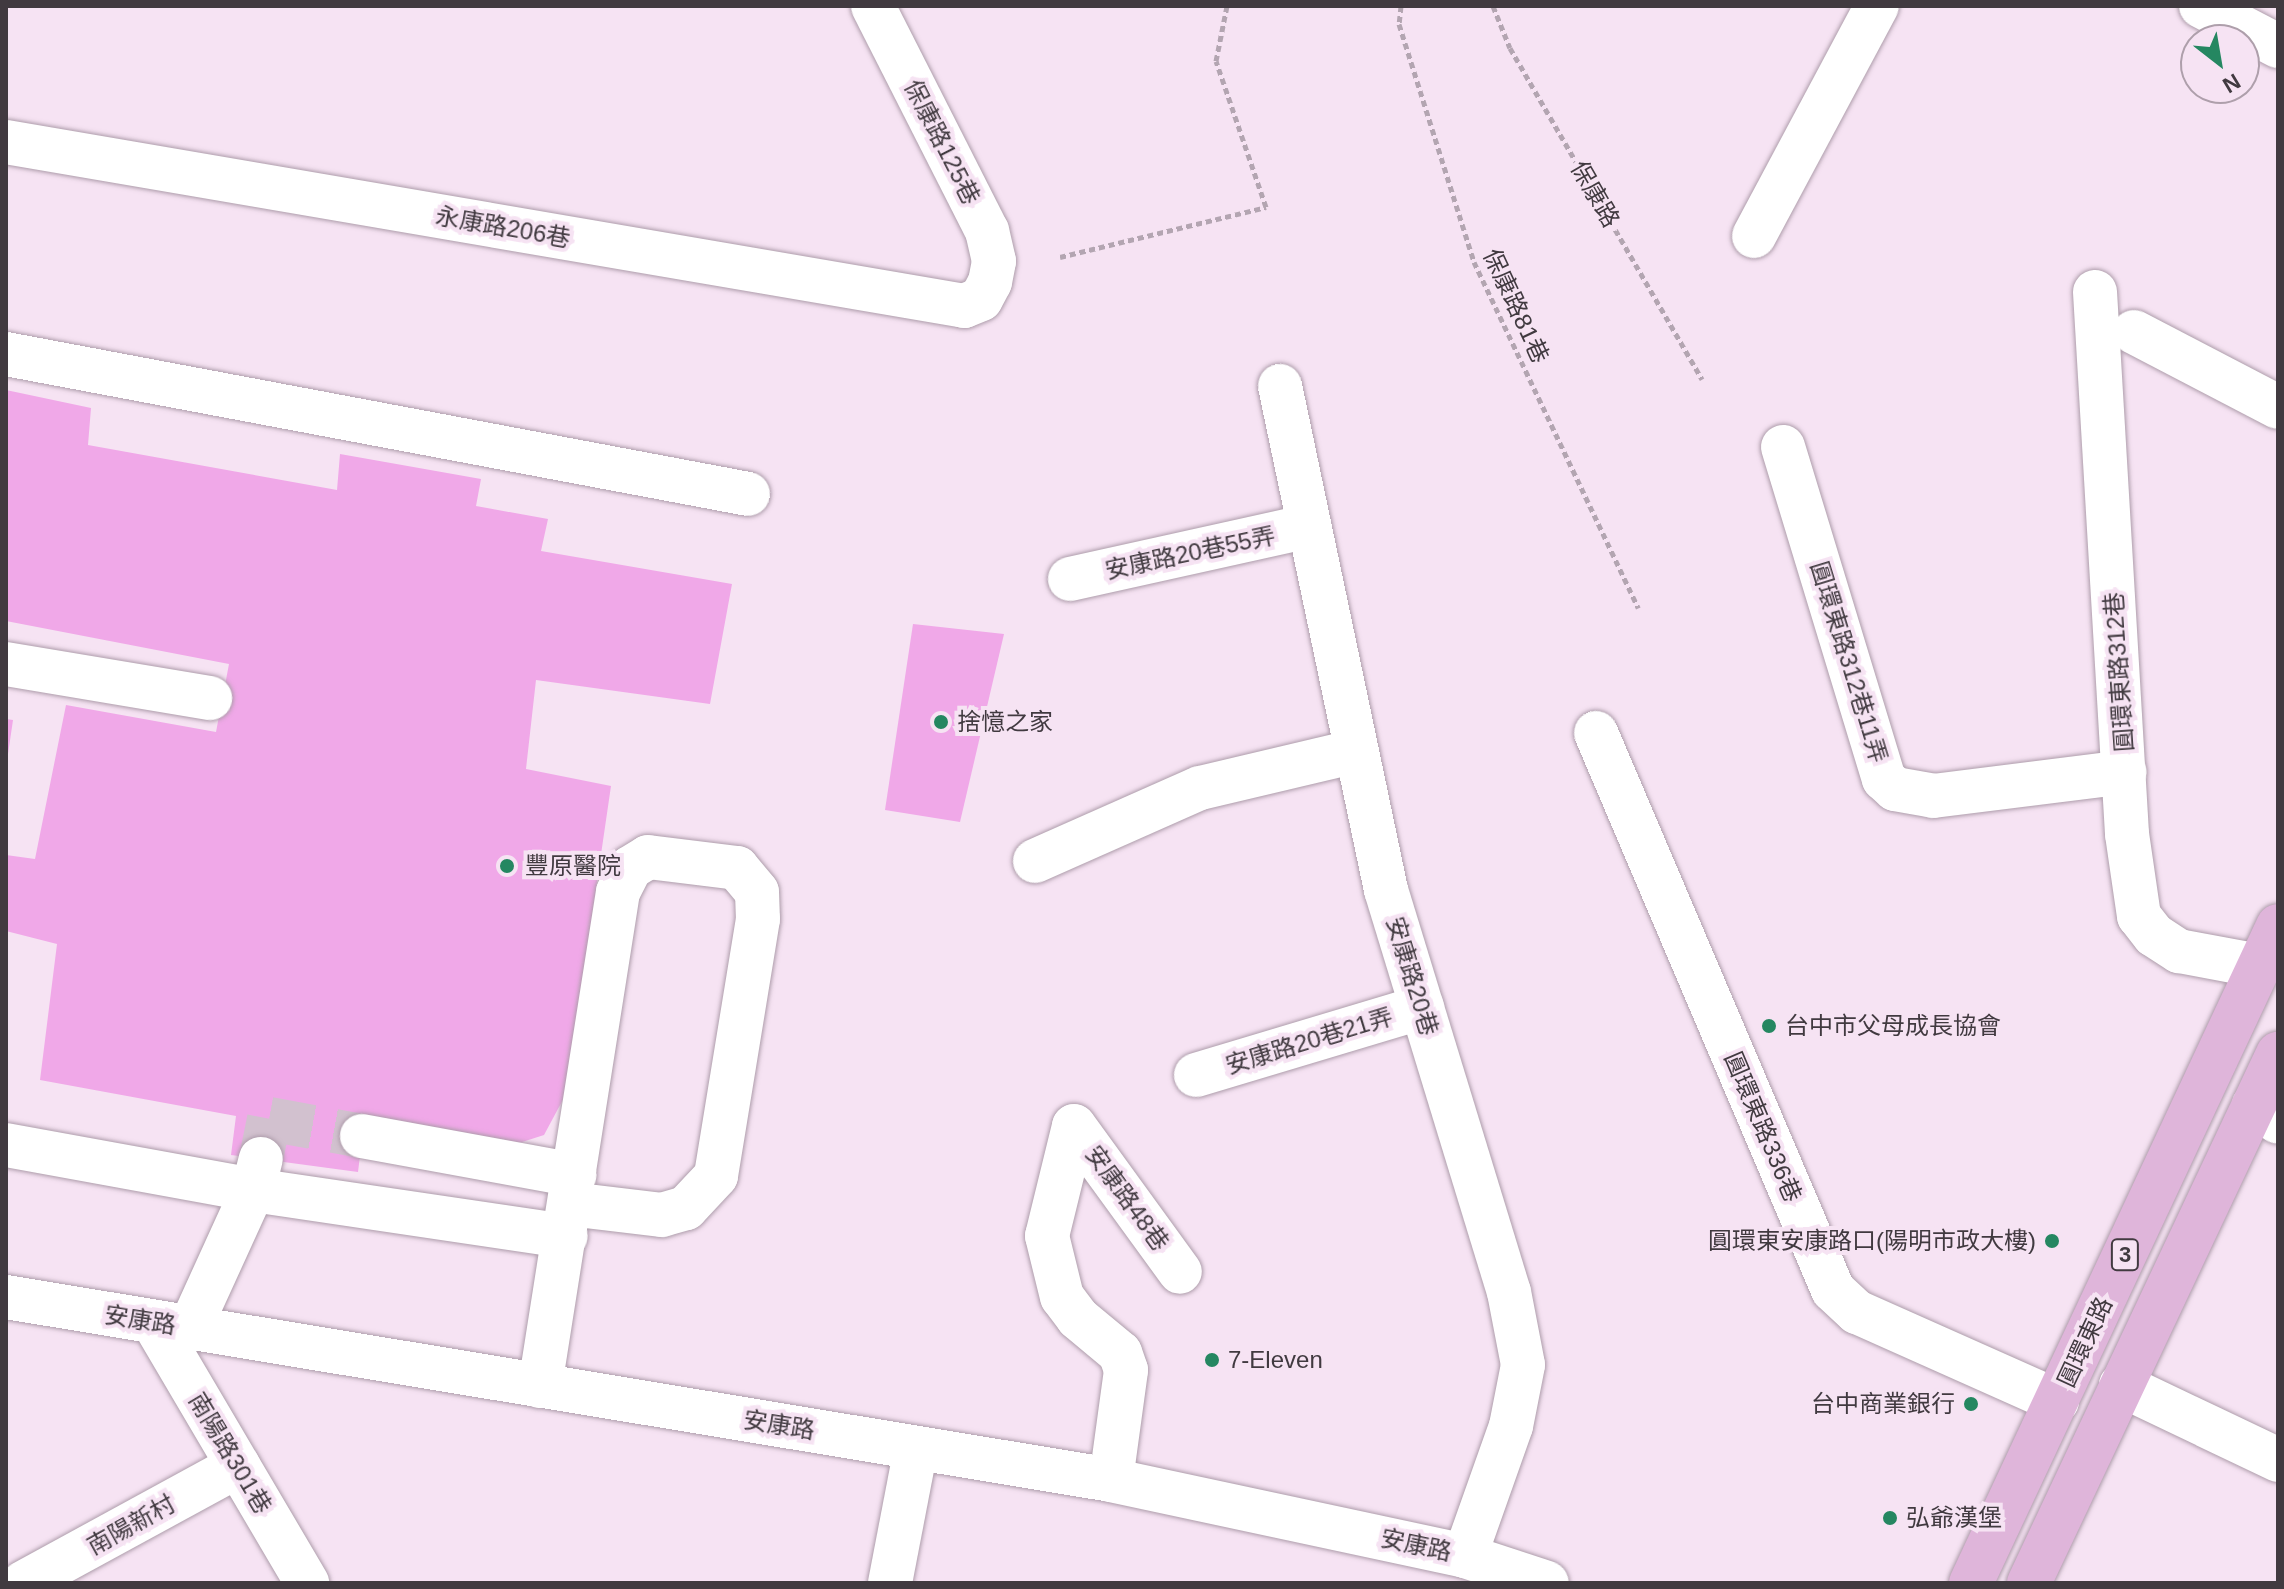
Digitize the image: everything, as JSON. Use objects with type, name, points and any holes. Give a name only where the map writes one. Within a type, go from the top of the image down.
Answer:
[{"type":"main road","name":"圓環東路","points":[[1971,1583],[2278,926]]},
{"type":"main road","name":"3","points":[[2029,1583],[2121,1385],[2266,1114],[2278,1054]]},
{"type":"street","name":"保康路125巷","points":[[873,6],[987,231],[994,261],[990,282]]},
{"type":"street","points":[[1754,236],[1877,6]]},
{"type":"street","points":[[2201,6],[2278,46]]},
{"type":"street","name":"永康路206巷","points":[[6,142],[964,306],[981,299],[990,282]]},
{"type":"street","name":"圓環東路312巷","points":[[2095,292],[2127,834],[2139,916],[2154,935],[2179,951],[2259,966]]},
{"type":"street","points":[[2134,332],[2278,407]]},
{"type":"street","points":[[6,354],[748,494]]},
{"type":"street","name":"安康路20巷","points":[[1280,386],[1386,890],[1509,1292],[1523,1365],[1511,1426],[1465,1556]]},
{"type":"street","name":"圓環東路312巷11弄","points":[[1783,447],[1884,779],[1895,789],[1933,796],[2125,772]]},
{"type":"street","name":"安康路20巷55弄","points":[[1070,579],[1309,526]]},
{"type":"street","points":[[6,664],[210,698]]},
{"type":"street","name":"圓環東路336巷","points":[[1596,733],[1833,1290],[1857,1312],[2057,1401]]},
{"type":"street","points":[[1035,861],[1200,788],[1356,751]]},
{"type":"street","points":[[6,1145],[257,1175],[570,1205],[662,1215],[686,1208],[716,1176],[758,919],[757,892],[737,868],[648,857],[623,880],[570,1205],[540,1386]]},
{"type":"street","name":"安康路20巷21弄","points":[[1196,1075],[1422,1007]]},
{"type":"street","name":"安康路48巷","points":[[1111,1480],[1126,1370],[1120,1353],[1078,1318],[1062,1297],[1047,1236],[1074,1126],[1180,1272]]},
{"type":"street","points":[[362,1136],[570,1205]]},
{"type":"street","points":[[172,1325],[257,1175]]},
{"type":"street","name":"安康路","points":[[6,1297],[1111,1480],[1465,1556],[1547,1583]]},
{"type":"street","name":"南陽路301巷","points":[[172,1325],[238,1466],[307,1583]]},
{"type":"street","points":[[2121,1385],[2278,1460]]},
{"type":"street","points":[[890,1583],[916,1448]]},
{"type":"street","name":"南陽新村","points":[[23,1583],[238,1466]]},
{"type":"path","points":[[1060,257],[1266,207],[1216,61],[1227,6]]},
{"type":"path","name":"保康路81巷","points":[[1401,6],[1399,24],[1474,262],[1638,608]]},
{"type":"path","name":"保康路","points":[[1493,6],[1510,48],[1702,379]]},
{"type":"building","points":[[6,390],[91,408],[88,445],[337,490],[340,454],[481,479],[476,506],[548,519],[541,551],[732,584],[710,704],[536,680],[526,769],[611,786],[566,1094],[544,1135],[519,1143],[365,1115],[358,1172],[231,1155],[236,1116],[40,1080],[57,944],[6,931],[6,855],[35,859],[66,705],[216,732],[229,664],[6,621]]},
{"type":"building","name":"捨憶之家","points":[[913,624],[1004,634],[960,822],[885,810]]},
{"type":"building","points":[[6,719],[13,720],[8,754],[6,754]]},
{"type":"tunnel","points":[[261,1159],[269,1119],[362,1136]]},
{"type":"place","name":"捨憶之家","points":[[941,722]]},
{"type":"place","name":"豐原醫院","points":[[507,866]]},
{"type":"place","name":"台中市父母成長協會","points":[[1769,1026]]},
{"type":"place","name":"圓環東安康路口(陽明市政大樓)","points":[[2052,1241]]},
{"type":"place","name":"7-Eleven","points":[[1212,1360]]},
{"type":"place","name":"台中商業銀行","points":[[1971,1404]]},
{"type":"place","name":"弘爺漢堡","points":[[1890,1518]]}]
